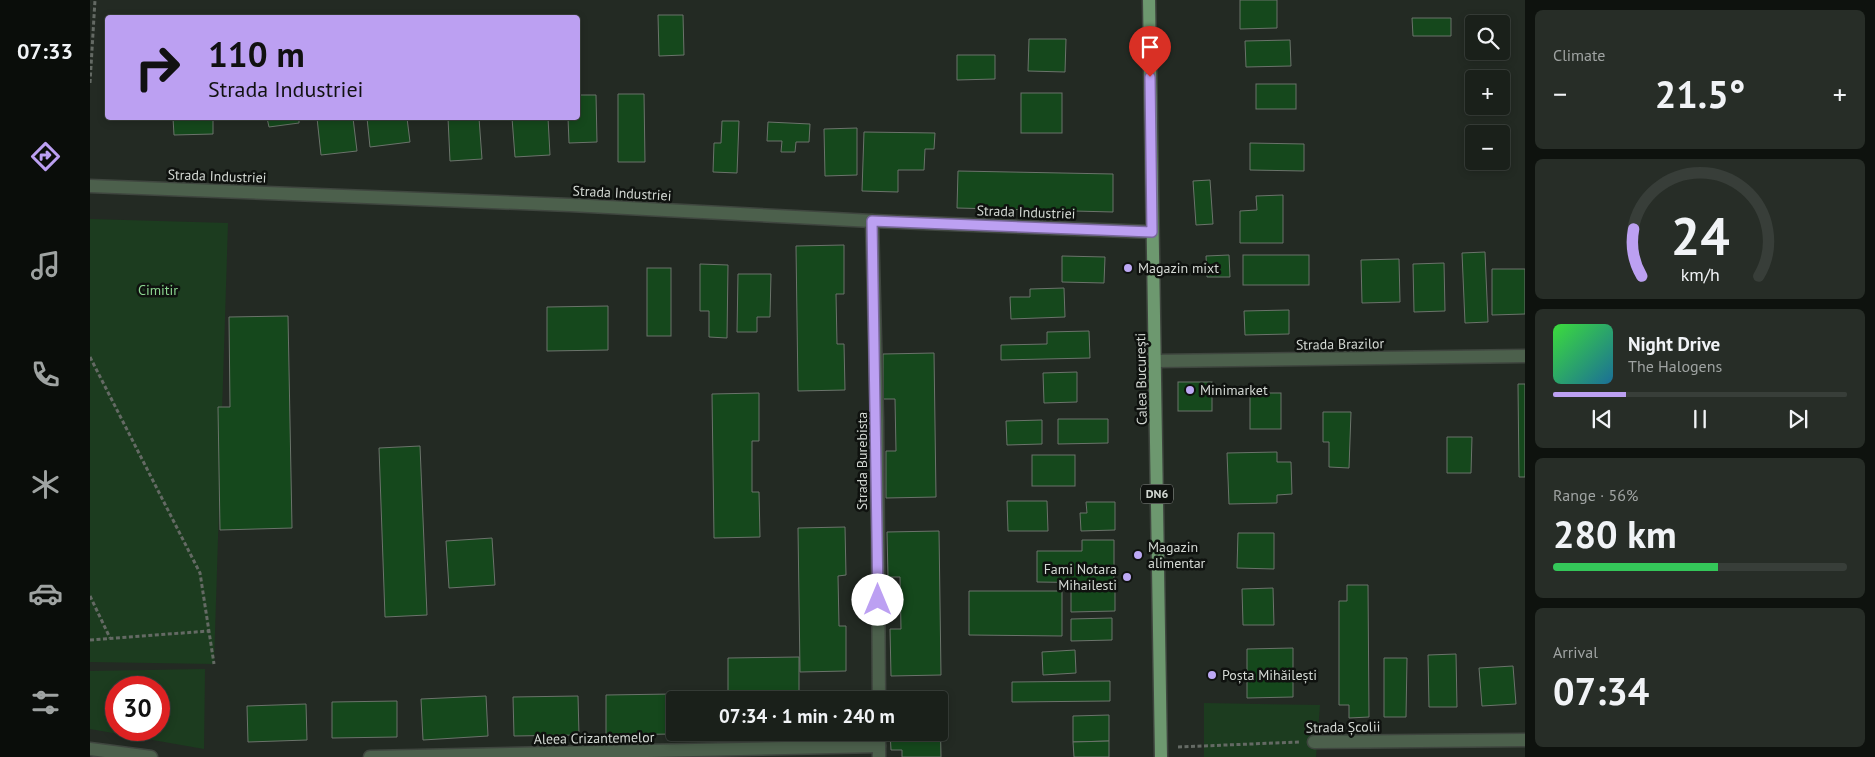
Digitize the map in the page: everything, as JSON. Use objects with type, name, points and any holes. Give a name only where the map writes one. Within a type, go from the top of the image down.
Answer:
[{"type":"main road","name":"Calea București","points":[[1149,0],[1161,752]]},
{"type":"street","name":"Strada Industriei","points":[[90,186],[570,205],[872,221],[1152,232]]},
{"type":"street","name":"Strada Burebista","points":[[872,221],[877,420],[879,691]]},
{"type":"street","name":"Strada Brazilor","points":[[1156,361],[1525,356]]},
{"type":"street","name":"Strada Școlii","points":[[1314,742],[1525,740]]},
{"type":"street","points":[[90,749],[152,757]]},
{"type":"street","name":"Aleea Crizantemelor","points":[[370,757],[879,752]]},
{"type":"path","points":[[90,83],[95,0]]},
{"type":"path","points":[[90,357],[200,573],[214,664]]},
{"type":"path","points":[[90,596],[110,638]]},
{"type":"path","points":[[90,640],[209,631]]},
{"type":"path","name":"Strada Școlii","points":[[1161,752],[1314,742]]},
{"type":"green space","name":"Cimitir","points":[[90,219],[228,223],[214,664],[90,662]]},
{"type":"green space","points":[[205,669],[204,749],[158,741],[170,741],[170,676],[105,676],[105,732],[90,729],[90,671]]},
{"type":"green space","points":[[1204,703],[1320,705],[1316,757],[1204,757]]},
{"type":"building","points":[[1240,0],[1277,0],[1277,28],[1240,29]]},
{"type":"building","points":[[658,15],[683,15],[684,55],[659,56]]},
{"type":"building","points":[[1412,18],[1451,18],[1451,36],[1413,36]]},
{"type":"building","points":[[1029,39],[1066,39],[1065,72],[1028,71]]},
{"type":"building","points":[[1290,40],[1291,66],[1246,67],[1245,41]]},
{"type":"building","points":[[957,55],[995,55],[995,79],[957,80]]},
{"type":"building","points":[[1256,84],[1296,84],[1296,109],[1256,109]]},
{"type":"building","points":[[1021,93],[1062,93],[1062,133],[1021,133]]},
{"type":"building","points":[[618,94],[644,94],[645,162],[618,162]]},
{"type":"building","points":[[580,95],[596,95],[597,142],[569,143],[568,120],[580,120]]},
{"type":"building","points":[[173,120],[213,120],[213,134],[174,135]]},
{"type":"building","points":[[267,120],[299,120],[299,123],[269,127]]},
{"type":"building","points":[[317,120],[353,120],[357,151],[321,155]]},
{"type":"building","points":[[367,120],[407,120],[410,142],[370,147]]},
{"type":"building","points":[[448,120],[479,120],[482,159],[450,161]]},
{"type":"building","points":[[512,120],[548,120],[550,155],[515,157]]},
{"type":"building","points":[[722,121],[739,121],[737,173],[713,172],[714,143],[721,143]]},
{"type":"building","points":[[768,122],[810,124],[809,142],[796,142],[795,152],[781,152],[782,141],[767,141]]},
{"type":"building","points":[[857,128],[857,175],[825,176],[824,129]]},
{"type":"building","points":[[864,132],[935,133],[934,149],[925,149],[924,170],[898,170],[898,192],[862,191]]},
{"type":"building","points":[[1250,143],[1304,144],[1304,171],[1250,170]]},
{"type":"building","points":[[958,171],[1113,174],[1113,212],[957,208]]},
{"type":"building","points":[[1210,180],[1213,224],[1196,225],[1193,181]]},
{"type":"building","points":[[1283,195],[1283,243],[1240,243],[1240,211],[1257,210],[1256,196]]},
{"type":"building","points":[[844,245],[844,294],[836,294],[837,344],[844,344],[845,390],[798,391],[796,246]]},
{"type":"building","points":[[1485,252],[1488,322],[1465,323],[1462,253]]},
{"type":"building","points":[[1229,255],[1230,277],[1207,277],[1206,256]]},
{"type":"building","points":[[1243,255],[1309,255],[1309,285],[1243,285]]},
{"type":"building","points":[[1062,256],[1105,257],[1104,283],[1062,282]]},
{"type":"building","points":[[1399,259],[1400,302],[1362,303],[1361,260]]},
{"type":"building","points":[[1444,263],[1445,311],[1414,312],[1413,264]]},
{"type":"building","points":[[700,264],[728,265],[727,338],[709,337],[709,311],[700,311]]},
{"type":"building","points":[[647,268],[671,268],[671,336],[647,336]]},
{"type":"building","points":[[1492,269],[1525,269],[1525,314],[1492,315]]},
{"type":"building","points":[[738,274],[771,274],[770,317],[757,317],[757,332],[737,332]]},
{"type":"building","points":[[1064,288],[1065,317],[1011,319],[1010,297],[1030,297],[1030,289]]},
{"type":"building","points":[[608,306],[608,350],[547,351],[547,307]]},
{"type":"building","points":[[1289,310],[1289,334],[1245,335],[1244,311]]},
{"type":"building","points":[[288,316],[292,528],[220,530],[218,407],[230,407],[229,317]]},
{"type":"building","points":[[1089,331],[1090,358],[1001,360],[1001,345],[1047,344],[1047,332]]},
{"type":"building","points":[[934,353],[936,497],[886,498],[886,451],[896,451],[895,399],[883,399],[883,354]]},
{"type":"building","points":[[1077,372],[1077,402],[1044,403],[1043,373]]},
{"type":"building","points":[[1178,382],[1212,382],[1212,411],[1178,411]]},
{"type":"building","points":[[1518,384],[1525,384],[1525,477],[1519,477]]},
{"type":"building","points":[[759,393],[759,441],[752,441],[752,492],[759,492],[760,537],[714,538],[712,394]]},
{"type":"building","points":[[1250,393],[1281,393],[1281,429],[1250,429]]},
{"type":"building","points":[[1323,412],[1351,412],[1349,468],[1329,467],[1329,442],[1323,442]]},
{"type":"building","points":[[1058,419],[1108,419],[1108,443],[1058,444]]},
{"type":"building","points":[[1042,420],[1042,444],[1007,445],[1006,421]]},
{"type":"building","points":[[1447,437],[1472,437],[1471,473],[1447,473]]},
{"type":"building","points":[[420,446],[427,615],[385,617],[379,448]]},
{"type":"building","points":[[1277,452],[1277,462],[1291,462],[1292,494],[1277,495],[1277,503],[1229,504],[1227,453]]},
{"type":"building","points":[[1032,455],[1075,455],[1075,486],[1032,486]]},
{"type":"building","points":[[1007,501],[1047,501],[1048,531],[1008,531]]},
{"type":"building","points":[[1086,502],[1115,502],[1115,530],[1081,531],[1080,513],[1087,513]]},
{"type":"building","points":[[845,527],[846,575],[838,576],[839,626],[846,626],[846,671],[800,672],[798,528]]},
{"type":"building","points":[[939,531],[941,675],[891,676],[890,629],[901,629],[900,577],[888,577],[887,532]]},
{"type":"building","points":[[1238,533],[1274,533],[1274,569],[1237,568]]},
{"type":"building","points":[[492,538],[495,585],[449,588],[446,541]]},
{"type":"building","points":[[1082,540],[1114,540],[1114,583],[1037,582],[1037,551],[1082,551]]},
{"type":"building","points":[[1347,585],[1368,585],[1369,717],[1349,718],[1349,705],[1339,705],[1339,601],[1347,601]]},
{"type":"building","points":[[1115,587],[1115,611],[1071,612],[1071,588]]},
{"type":"building","points":[[1273,588],[1274,625],[1243,625],[1242,589]]},
{"type":"building","points":[[969,591],[1062,591],[1062,636],[969,635]]},
{"type":"building","points":[[1112,618],[1112,640],[1071,641],[1071,619]]},
{"type":"building","points":[[1293,648],[1293,697],[1247,698],[1247,649]]},
{"type":"building","points":[[1075,650],[1076,673],[1043,675],[1042,652]]},
{"type":"building","points":[[1456,654],[1457,707],[1429,707],[1428,655]]},
{"type":"building","points":[[799,657],[799,691],[728,691],[728,658]]},
{"type":"building","points":[[1384,658],[1407,658],[1406,717],[1384,717]]},
{"type":"building","points":[[1513,666],[1516,704],[1482,706],[1479,668]]},
{"type":"building","points":[[1110,681],[1110,701],[1012,702],[1012,682]]},
{"type":"building","points":[[666,694],[666,734],[606,735],[606,695]]},
{"type":"building","points":[[486,696],[488,736],[423,740],[421,699]]},
{"type":"building","points":[[578,696],[579,735],[514,736],[513,697]]},
{"type":"building","points":[[397,701],[397,737],[332,738],[332,702]]},
{"type":"building","points":[[306,704],[307,740],[248,742],[247,706]]},
{"type":"building","points":[[1109,715],[1109,741],[1073,742],[1073,716]]},
{"type":"building","points":[[890,741],[941,741],[941,757],[902,757],[902,750],[891,750]]},
{"type":"building","points":[[1109,741],[1109,757],[1074,757],[1073,742]]},
{"type":"place","name":"Magazin mixt","points":[[1128,268]]},
{"type":"place","name":"Minimarket","points":[[1190,390]]},
{"type":"place","name":"Magazin alimentar","points":[[1138,555]]},
{"type":"place","name":"Fami Notara Mihailesti","points":[[1127,577]]},
{"type":"place","name":"Poșta Mihăilești","points":[[1212,675]]},
{"type":"route","points":[[878,600],[877,420],[872,221],[1152,232],[1150,77]]}]
